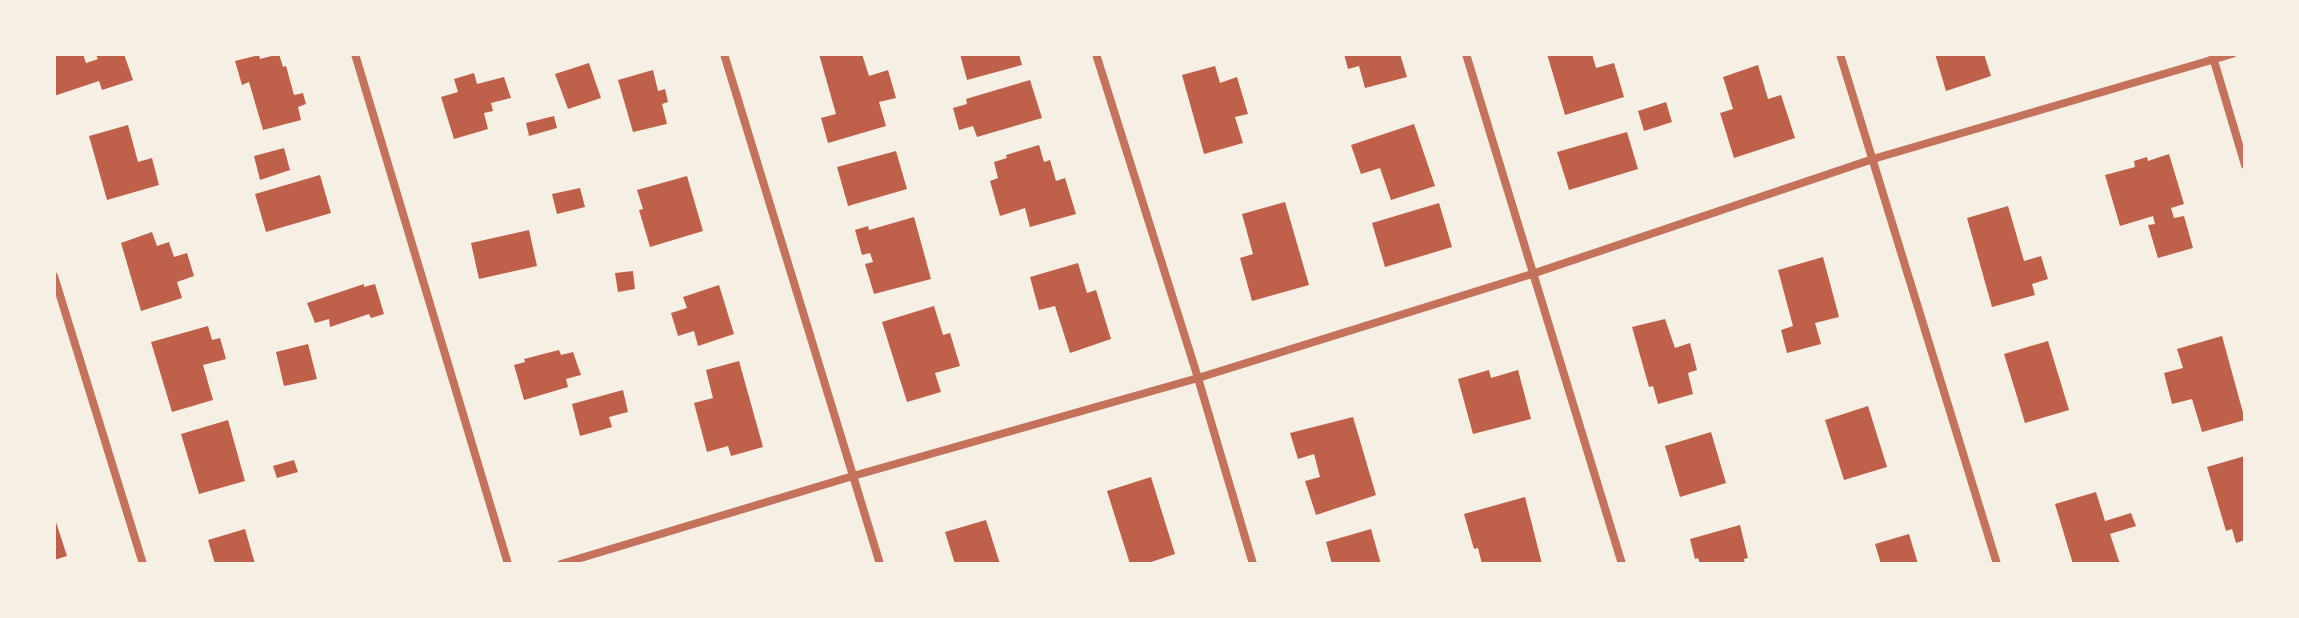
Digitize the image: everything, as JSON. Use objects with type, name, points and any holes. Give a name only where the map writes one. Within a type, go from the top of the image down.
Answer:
[{"type":"street","points":[[355,54],[508,564]]},
{"type":"street","points":[[724,54],[880,564]]},
{"type":"street","points":[[1096,54],[1253,564]]},
{"type":"street","points":[[1466,54],[1622,564]]},
{"type":"street","points":[[1840,54],[1997,564]]},
{"type":"street","points":[[561,564],[853,476],[1198,378],[1532,274],[1873,159],[2213,57],[2232,54]]},
{"type":"street","points":[[2213,57],[2245,165]]},
{"type":"street","points":[[54,276],[143,564]]},
{"type":"building","points":[[54,54],[83,54],[86,63],[98,59],[96,55],[99,54],[124,54],[133,80],[102,90],[99,81],[54,96]]},
{"type":"building","points":[[279,54],[283,67],[286,66],[294,95],[303,93],[306,104],[298,107],[301,120],[263,130],[249,82],[242,85],[235,61]]},
{"type":"building","points":[[819,54],[862,54],[869,76],[888,70],[896,98],[879,102],[886,126],[828,143],[821,118],[836,114]]},
{"type":"building","points":[[960,54],[1019,54],[1022,65],[967,80]]},
{"type":"building","points":[[1344,54],[1400,54],[1407,77],[1365,88],[1359,66],[1348,69]]},
{"type":"building","points":[[1547,54],[1592,54],[1596,68],[1614,63],[1624,97],[1565,115]]},
{"type":"building","points":[[1935,54],[1984,54],[1991,76],[1946,91]]},
{"type":"building","points":[[589,63],[601,98],[568,109],[555,74]]},
{"type":"building","points":[[1758,65],[1768,99],[1781,95],[1795,138],[1734,158],[1720,113],[1733,109],[1723,77]]},
{"type":"building","points":[[1215,66],[1220,83],[1237,77],[1248,114],[1235,117],[1243,143],[1204,154],[1182,75]]},
{"type":"building","points":[[653,70],[658,91],[665,89],[668,102],[662,104],[667,124],[633,132],[618,80]]},
{"type":"building","points":[[474,73],[477,84],[504,77],[511,98],[491,103],[493,111],[484,113],[488,129],[454,139],[441,97],[458,92],[454,79]]},
{"type":"building","points":[[1030,80],[1042,118],[977,137],[973,126],[959,130],[953,108],[967,104],[966,99]]},
{"type":"building","points":[[1666,102],[1672,122],[1644,131],[1638,111]]},
{"type":"building","points":[[554,116],[557,128],[529,136],[526,123]]},
{"type":"building","points":[[1414,124],[1435,186],[1391,200],[1380,168],[1361,174],[1351,145]]},
{"type":"building","points":[[128,125],[138,162],[152,158],[159,185],[107,200],[89,136]]},
{"type":"building","points":[[1627,132],[1638,169],[1569,190],[1557,152]]},
{"type":"building","points":[[1039,145],[1044,162],[1050,160],[1056,181],[1065,178],[1076,214],[1030,227],[1025,208],[1000,216],[990,181],[998,178],[994,162]]},
{"type":"building","points":[[284,148],[290,170],[260,180],[254,156]]},
{"type":"building","points":[[896,151],[907,189],[848,206],[837,167]]},
{"type":"building","points":[[2169,154],[2184,204],[2171,208],[2174,218],[2184,216],[2193,248],[2158,258],[2148,225],[2155,224],[2153,216],[2120,226],[2105,175],[2135,167],[2134,161],[2147,157],[2148,161]]},
{"type":"building","points":[[320,175],[331,213],[266,232],[255,194]]},
{"type":"building","points":[[687,176],[703,231],[650,247],[639,210],[643,209],[637,190]]},
{"type":"building","points":[[580,188],[585,207],[557,214],[552,194]]},
{"type":"building","points":[[1285,202],[1309,285],[1252,301],[1240,258],[1253,254],[1242,214]]},
{"type":"building","points":[[1439,203],[1452,247],[1385,267],[1372,223]]},
{"type":"building","points":[[2008,206],[2024,261],[2041,256],[2048,279],[2032,284],[2035,295],[1992,307],[1967,218]]},
{"type":"building","points":[[914,217],[931,279],[874,294],[865,264],[873,262],[870,253],[862,255],[855,230],[868,226],[869,230]]},
{"type":"building","points":[[529,230],[537,266],[479,279],[471,243]]},
{"type":"building","points":[[152,232],[157,246],[169,242],[174,257],[187,253],[194,276],[177,282],[182,298],[141,311],[121,243]]},
{"type":"building","points":[[1823,257],[1839,317],[1815,323],[1821,344],[1787,353],[1781,330],[1793,326],[1778,270]]},
{"type":"building","points":[[1078,263],[1087,293],[1096,290],[1111,339],[1070,353],[1055,306],[1039,310],[1030,277]]},
{"type":"building","points":[[633,271],[635,289],[618,292],[615,273]]},
{"type":"building","points":[[364,284],[364,287],[375,284],[384,314],[371,318],[369,314],[330,327],[329,319],[315,323],[307,303]]},
{"type":"building","points":[[719,285],[734,334],[698,346],[694,331],[678,336],[671,313],[687,308],[683,297]]},
{"type":"building","points":[[934,306],[943,335],[950,333],[960,366],[935,373],[941,392],[907,402],[882,322]]},
{"type":"building","points":[[1665,319],[1675,348],[1690,343],[1697,370],[1688,373],[1693,394],[1658,404],[1653,386],[1649,387],[1632,327]]},
{"type":"building","points":[[208,326],[212,340],[220,338],[226,359],[203,365],[213,400],[172,412],[151,342]]},
{"type":"building","points":[[2222,336],[2245,420],[2202,432],[2192,399],[2172,404],[2164,373],[2183,368],[2177,349]]},
{"type":"building","points":[[2048,341],[2069,410],[2025,423],[2004,354]]},
{"type":"building","points":[[308,344],[317,379],[284,386],[276,352]]},
{"type":"building","points":[[559,350],[561,355],[573,352],[581,375],[566,379],[568,387],[524,400],[514,365],[525,362],[524,359]]},
{"type":"building","points":[[739,361],[763,447],[731,456],[728,446],[707,452],[694,403],[713,398],[706,370]]},
{"type":"building","points":[[1489,370],[1491,378],[1518,370],[1531,419],[1473,434],[1458,379]]},
{"type":"building","points":[[623,390],[628,412],[609,417],[612,427],[580,436],[572,404]]},
{"type":"building","points":[[1868,406],[1887,467],[1844,480],[1825,420]]},
{"type":"building","points":[[1353,417],[1376,495],[1316,515],[1305,481],[1320,477],[1314,454],[1298,459],[1290,433]]},
{"type":"building","points":[[228,420],[245,481],[199,494],[181,434]]},
{"type":"building","points":[[1711,432],[1726,483],[1680,497],[1665,446]]},
{"type":"building","points":[[2245,456],[2245,540],[2236,543],[2232,529],[2226,531],[2207,467]]},
{"type":"building","points":[[294,460],[298,472],[277,478],[273,466]]},
{"type":"building","points":[[1151,477],[1175,554],[1145,564],[1130,564],[1107,491]]},
{"type":"building","points":[[2096,492],[2105,521],[2131,513],[2136,526],[2110,534],[2120,564],[2073,564],[2055,504]]},
{"type":"building","points":[[1525,497],[1542,564],[1482,564],[1478,548],[1474,549],[1464,514]]},
{"type":"building","points":[[54,516],[67,556],[54,560]]},
{"type":"building","points":[[986,520],[1000,564],[955,564],[945,532]]},
{"type":"building","points":[[1740,525],[1748,558],[1744,559],[1745,564],[1700,564],[1698,558],[1695,559],[1690,539]]},
{"type":"building","points":[[245,529],[255,564],[215,564],[208,540]]},
{"type":"building","points":[[1371,529],[1381,564],[1332,564],[1326,542]]},
{"type":"building","points":[[1909,534],[1918,564],[1881,564],[1875,544]]}]
